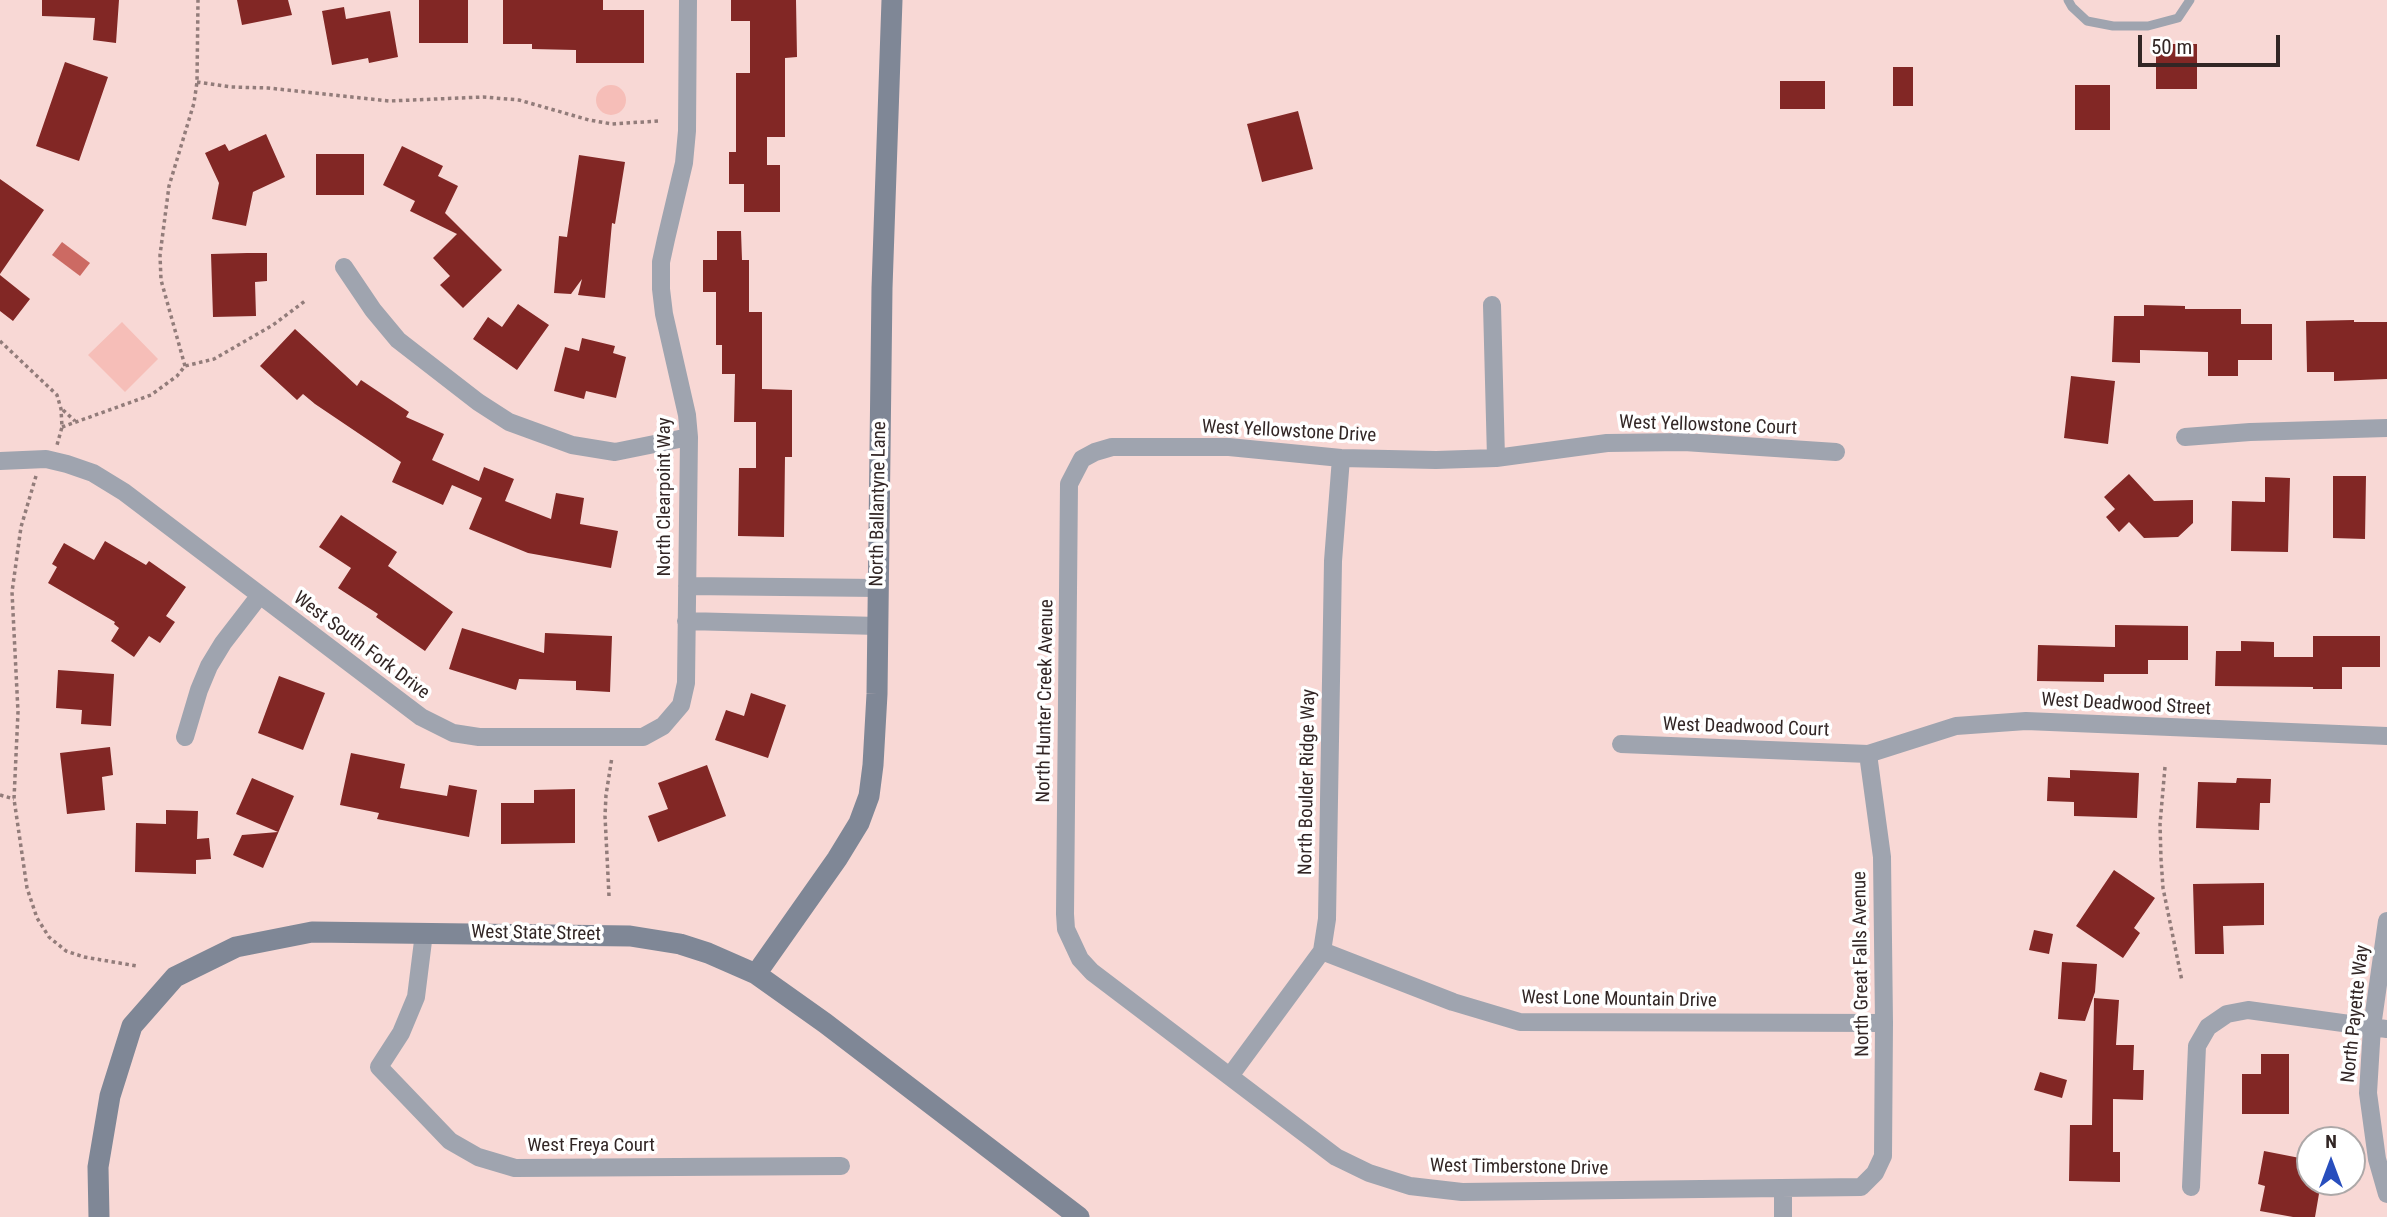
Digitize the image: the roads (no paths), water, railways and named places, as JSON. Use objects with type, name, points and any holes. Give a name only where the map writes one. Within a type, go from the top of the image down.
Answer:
[{"type":"main road","name":"North Ballantyne Lane","points":[[756,974],[859,823],[869,796],[873,765],[878,626],[882,288],[892,0]]},
{"type":"main road","name":"West State Street","points":[[99,1217],[98,1167],[110,1096],[132,1026],[175,977],[236,947],[312,932],[630,936],[680,944],[708,953],[756,974],[825,1023],[1079,1217]]},
{"type":"street","name":"North Clearpoint Way","points":[[681,705],[685,683],[687,621],[689,437],[685,403],[663,314],[660,289],[666,239],[684,163],[687,131],[688,0]]},
{"type":"street","points":[[344,267],[373,310],[398,340],[478,402],[509,422],[551,439],[615,452],[689,437]]},
{"type":"street","points":[[1492,305],[1496,458]]},
{"type":"street","points":[[2185,437],[2250,432],[2387,428]]},
{"type":"street","name":"West Yellowstone Court","points":[[1496,458],[1607,443],[1684,442],[1836,453]]},
{"type":"street","name":"West Yellowstone Drive","points":[[1082,459],[1112,447],[1229,447],[1341,458],[1496,458]]},
{"type":"street","name":"North Boulder Ridge Way","points":[[1230,1076],[1322,951],[1327,919],[1333,561],[1341,458]]},
{"type":"street","name":"North Hunter Creek Avenue","points":[[1072,944],[1066,929],[1065,914],[1069,484],[1082,459]]},
{"type":"street","name":"West South Fork Drive","points":[[0,461],[93,473],[124,492],[421,718],[453,733],[479,737],[643,737],[663,726],[681,705]]},
{"type":"street","points":[[687,586],[878,588]]},
{"type":"street","points":[[185,737],[209,666],[260,595]]},
{"type":"street","points":[[687,621],[878,626]]},
{"type":"street","name":"West Deadwood Street","points":[[1868,754],[1956,726],[2026,721],[2387,736]]},
{"type":"street","name":"West Deadwood Court","points":[[1621,744],[1868,754]]},
{"type":"street","name":"North Great Falls Avenue","points":[[1868,754],[1882,857],[1882,1156],[1875,1173]]},
{"type":"street","name":"North Payette Way","points":[[2387,921],[2379,1028],[2368,1093],[2377,1159],[2387,1194]]},
{"type":"street","name":"West Freya Court","points":[[424,933],[416,997],[401,1033],[379,1067],[450,1141],[478,1157],[515,1168],[841,1166]]},
{"type":"street","name":"West Timberstone Drive","points":[[1072,944],[1080,959],[1092,972],[1336,1157],[1369,1173],[1410,1186],[1462,1192],[1861,1187],[1875,1173]]},
{"type":"street","name":"West Lone Mountain Drive","points":[[1322,951],[1453,1002],[1520,1022],[1884,1023]]},
{"type":"street","points":[[2191,1187],[2197,1046],[2208,1027],[2227,1014],[2248,1010],[2379,1028]]},
{"type":"street","points":[[1783,1189],[1783,1217]]},
{"type":"lane","points":[[2068,0],[2087,21],[2113,26],[2148,26],[2178,18],[2190,0]]}]
